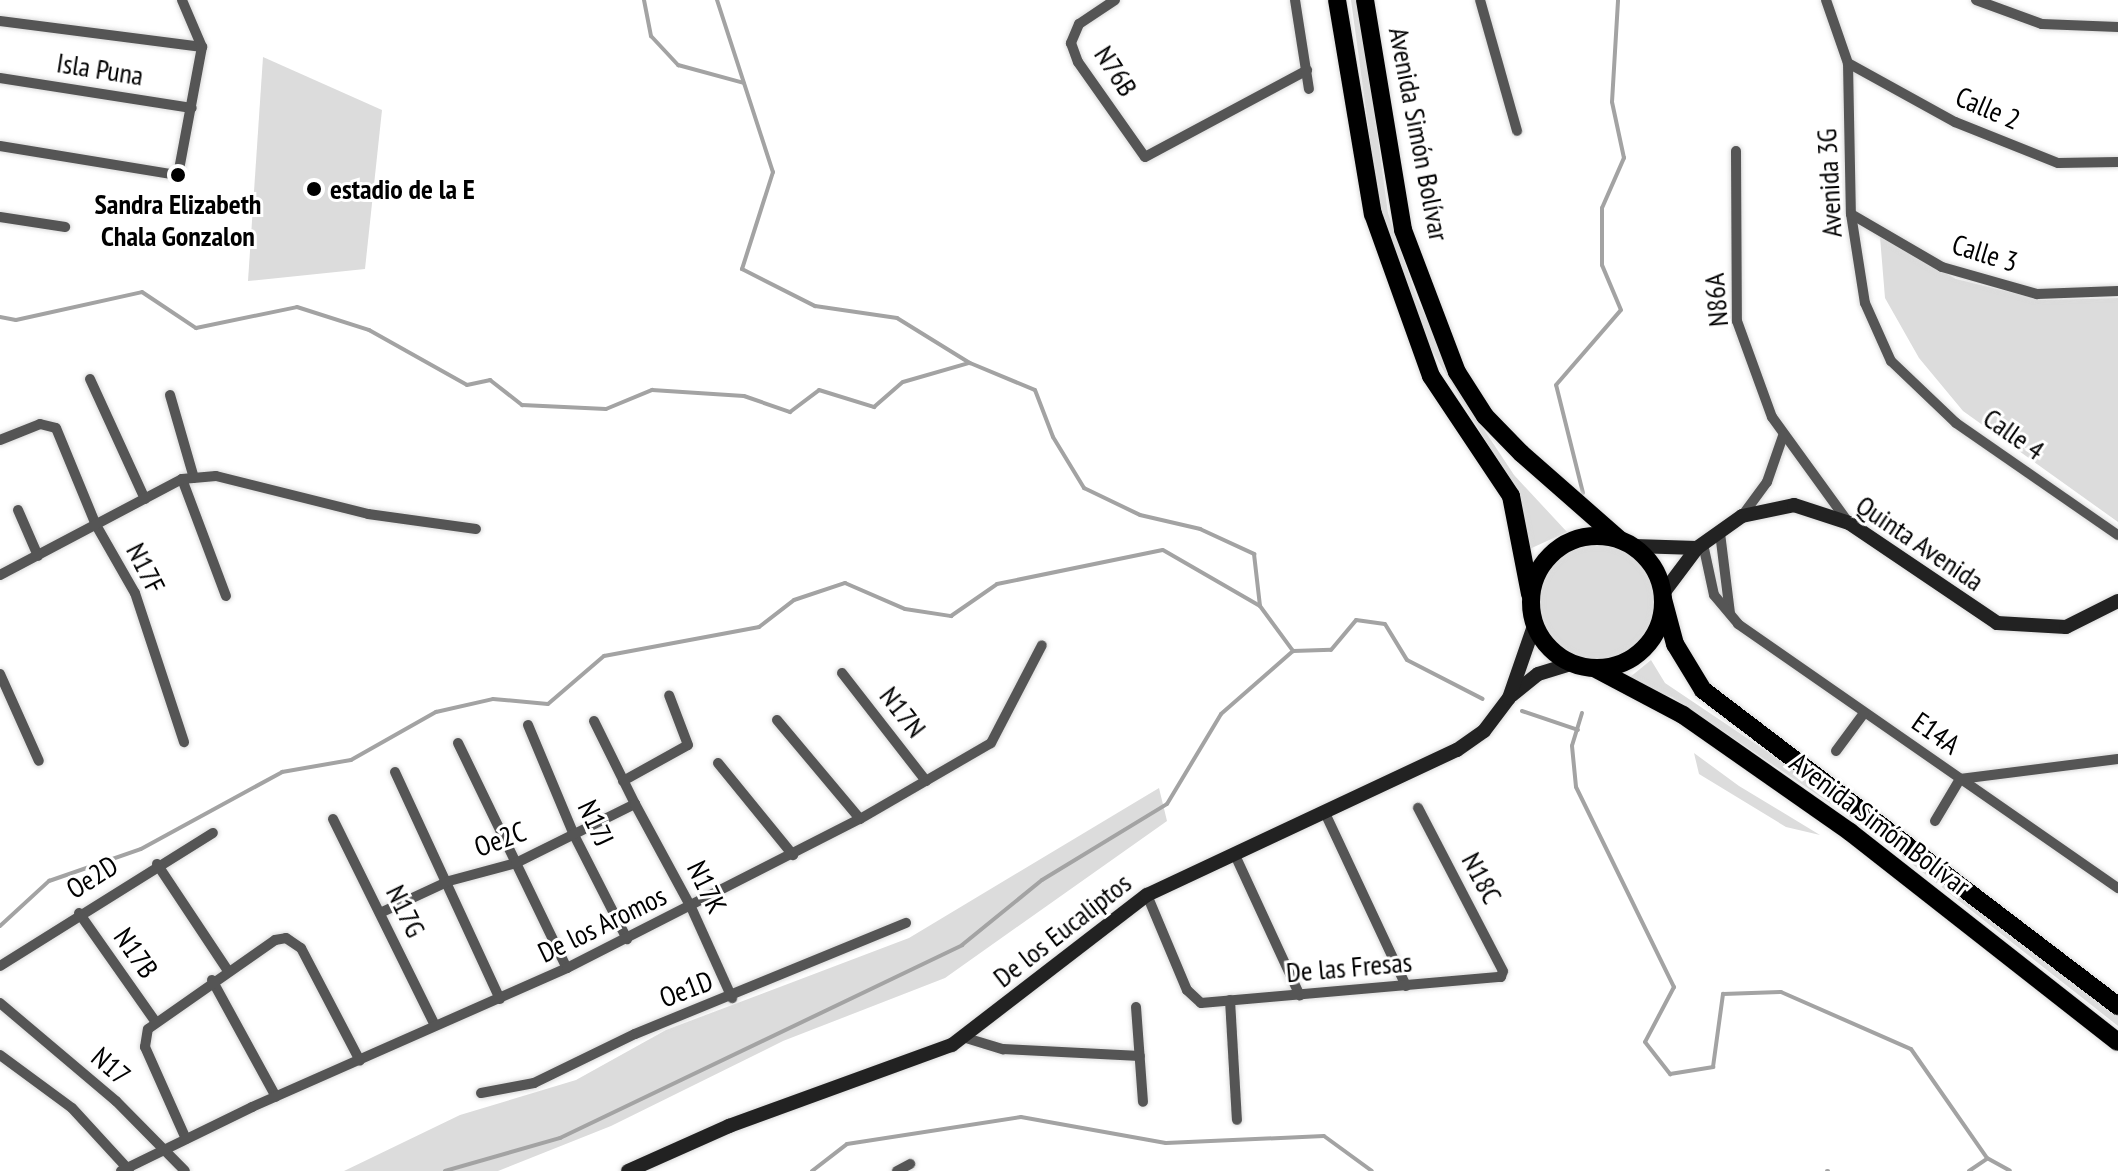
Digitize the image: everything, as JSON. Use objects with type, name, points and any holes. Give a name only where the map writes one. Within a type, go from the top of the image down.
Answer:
[{"type":"highway","name":"Avenida Simón Bolívar","points":[[1337,0],[1378,229],[1431,376],[1511,496],[1534,626]]},
{"type":"highway","name":"Avenida Simón Bolívar","points":[[1365,0],[1403,230],[1457,372],[1485,416],[1521,453],[1655,570],[1675,644],[1703,690],[2118,1006]]},
{"type":"highway","points":[[1530,594],[1536,575],[1562,545],[1580,537],[1627,543]]},
{"type":"highway","points":[[1596,669],[1618,665],[1644,647],[1661,620],[1664,596]]},
{"type":"highway","points":[[1534,626],[1556,655],[1571,664]]},
{"type":"highway","name":"Avenida Simón Bolívar","points":[[1571,664],[1596,669],[1683,715],[1850,832],[2118,1042]]},
{"type":"street","points":[[0,146],[178,175],[202,47],[182,0]]},
{"type":"street","name":"N76B","points":[[1115,0],[1079,24],[1071,43],[1078,62],[1145,157],[1307,70]]},
{"type":"street","points":[[1295,0],[1309,89]]},
{"type":"street","points":[[1480,0],[1517,131]]},
{"type":"street","name":"Avenida 3G","points":[[1826,0],[1848,63],[1851,214],[1865,303],[1891,361]]},
{"type":"street","points":[[1976,0],[2042,24],[2118,27]]},
{"type":"street","points":[[0,21],[202,47]]},
{"type":"street","name":"Calle 2","points":[[1848,63],[1955,122],[2058,163],[2118,162]]},
{"type":"street","name":"Isla Puna","points":[[0,78],[192,108]]},
{"type":"street","name":"N86A","points":[[1736,151],[1737,321],[1783,436],[1849,523]]},
{"type":"street","name":"Calle 3","points":[[1851,214],[1942,267],[2037,294],[2118,291]]},
{"type":"street","points":[[0,217],[65,227]]},
{"type":"street","name":"Calle 4","points":[[1891,361],[1956,423],[2118,535]]},
{"type":"street","points":[[90,379],[145,499]]},
{"type":"street","points":[[170,395],[194,478]]},
{"type":"street","name":"N17F","points":[[0,440],[49,423],[56,428],[96,525],[135,593],[184,742]]},
{"type":"street","points":[[1742,516],[1767,482],[1783,436]]},
{"type":"street","points":[[0,575],[182,479],[216,476],[368,514],[476,529]]},
{"type":"street","points":[[182,479],[226,596]]},
{"type":"street","name":"Quinta Avenida","points":[[1664,596],[1700,546],[1742,516],[1794,505],[1849,523],[1997,623],[2066,627],[2118,601]]},
{"type":"street","points":[[18,510],[38,556]]},
{"type":"street","points":[[1720,533],[1730,613]]},
{"type":"street","points":[[1627,543],[1700,546]]},
{"type":"street","name":"E14A","points":[[1700,546],[1714,595],[1730,613],[1864,713],[2118,888]]},
{"type":"street","name":"De los Eucaliptos","points":[[1509,698],[1534,626]]},
{"type":"street","name":"De los Aromos","points":[[126,1170],[276,1097],[567,968],[860,819],[991,743],[1042,645]]},
{"type":"street","name":"De los Eucaliptos","points":[[628,1171],[729,1126],[966,1038],[1147,895],[1472,741],[1509,698],[1538,674],[1571,664]]},
{"type":"street","name":"N17N","points":[[842,673],[926,781]]},
{"type":"street","points":[[0,674],[39,761]]},
{"type":"street","points":[[623,781],[688,745],[669,695]]},
{"type":"street","points":[[1836,751],[1864,713]]},
{"type":"street","points":[[777,720],[860,819]]},
{"type":"street","name":"N17K","points":[[594,721],[634,804],[691,907],[732,998]]},
{"type":"street","name":"N17J","points":[[528,725],[574,835],[627,939]]},
{"type":"street","points":[[458,743],[567,968]]},
{"type":"street","points":[[1935,821],[1960,779],[2118,759]]},
{"type":"street","points":[[718,763],[793,855]]},
{"type":"street","points":[[395,772],[449,881],[500,999]]},
{"type":"street","name":"Oe2C","points":[[380,913],[449,881],[516,863],[634,804]]},
{"type":"street","name":"N18C","points":[[1418,808],[1503,971]]},
{"type":"street","points":[[1325,813],[1406,986]]},
{"type":"street","name":"N17G","points":[[333,819],[435,1025]]},
{"type":"street","name":"Oe2D","points":[[0,966],[157,864],[213,833]]},
{"type":"street","points":[[1234,853],[1300,996]]},
{"type":"street","points":[[157,864],[228,971]]},
{"type":"street","name":"De las Fresas","points":[[1147,895],[1194,1000],[1300,996],[1501,977],[1503,971]]},
{"type":"street","name":"N17B","points":[[79,913],[155,1021]]},
{"type":"street","name":"Oe1D","points":[[481,1093],[534,1083],[635,1034],[732,998],[906,923]]},
{"type":"street","points":[[186,1139],[145,1047],[148,1029],[212,980],[275,940],[296,941],[360,1061]]},
{"type":"street","points":[[212,980],[276,1097]]},
{"type":"street","points":[[1230,1000],[1237,1120]]},
{"type":"street","name":"N17","points":[[0,1003],[116,1101],[185,1171]]},
{"type":"street","points":[[1136,1007],[1143,1102]]},
{"type":"street","points":[[966,1038],[1003,1049],[1140,1056]]},
{"type":"street","points":[[0,1055],[72,1108],[126,1170]]},
{"type":"street","points":[[897,1171],[910,1164]]},
{"type":"shaded area","points":[[1351,0],[1359,0],[1388,213],[1417,299],[1477,419],[1514,475],[1567,532],[1525,551],[1497,460],[1428,344],[1380,214]]},
{"type":"shaded area","name":"estadio de la E","points":[[263,57],[382,110],[365,269],[248,281]]},
{"type":"shaded area","points":[[1880,237],[1956,279],[2042,300],[2118,298],[2118,522],[1963,411],[1919,358],[1885,298]]},
{"type":"shaded area","points":[[1595,544],[1618,549],[1637,562],[1650,581],[1655,604],[1650,627],[1637,646],[1618,659],[1595,664],[1572,659],[1553,646],[1540,627],[1535,604],[1540,581],[1553,562],[1572,549]]},
{"type":"shaded area","points":[[1651,660],[1665,683],[1869,820],[2118,1014],[2118,1026],[1864,826],[1672,697],[1624,682]]},
{"type":"shaded area","points":[[1694,753],[1739,786],[1820,835],[1786,827],[1699,774]]},
{"type":"shaded area","points":[[1159,788],[1167,821],[945,978],[783,1041],[611,1126],[498,1171],[344,1171],[460,1115],[576,1080],[666,1030],[909,938]]},
{"type":"waterway","points":[[644,0],[651,36],[678,65],[744,83]]},
{"type":"waterway","points":[[717,0],[773,172],[742,269],[815,306],[897,318],[970,363],[1035,390],[1053,437],[1084,488],[1140,515],[1200,529],[1254,554],[1260,606],[1293,651],[1331,650],[1356,620],[1385,624],[1407,660],[1483,699]]},
{"type":"waterway","points":[[1583,493],[1556,385],[1621,310],[1602,265],[1602,208],[1624,158],[1612,102],[1618,0]]},
{"type":"waterway","points":[[0,317],[16,320],[142,292],[196,328],[297,307],[369,330],[467,385],[490,380],[522,405],[606,409],[652,390],[744,396],[790,412],[819,390],[874,407],[903,382],[969,363]]},
{"type":"waterway","points":[[0,926],[49,881],[141,849],[282,772],[351,760],[436,712],[493,699],[548,704],[604,656],[759,627],[794,600],[845,583],[905,609],[951,616],[997,584],[1163,550],[1260,606]]},
{"type":"waterway","points":[[445,1171],[560,1138],[962,945],[1042,880],[1167,804],[1221,714],[1293,651]]},
{"type":"waterway","points":[[1522,711],[1578,730]]},
{"type":"waterway","points":[[1582,713],[1572,746],[1576,787],[1674,987],[1645,1042],[1670,1074],[1713,1067],[1723,994],[1781,992],[1911,1049],[1987,1158],[2010,1171]]},
{"type":"waterway","points":[[812,1171],[847,1144],[1021,1117],[1166,1143],[1324,1136],[1372,1171]]},
{"type":"waterway","points":[[1969,1171],[1987,1159]]},
{"type":"place","name":"Sandra Elizabeth Chala Gonzalon","points":[[178,175]]},
{"type":"place","name":"estadio de la E","points":[[314,189]]}]
